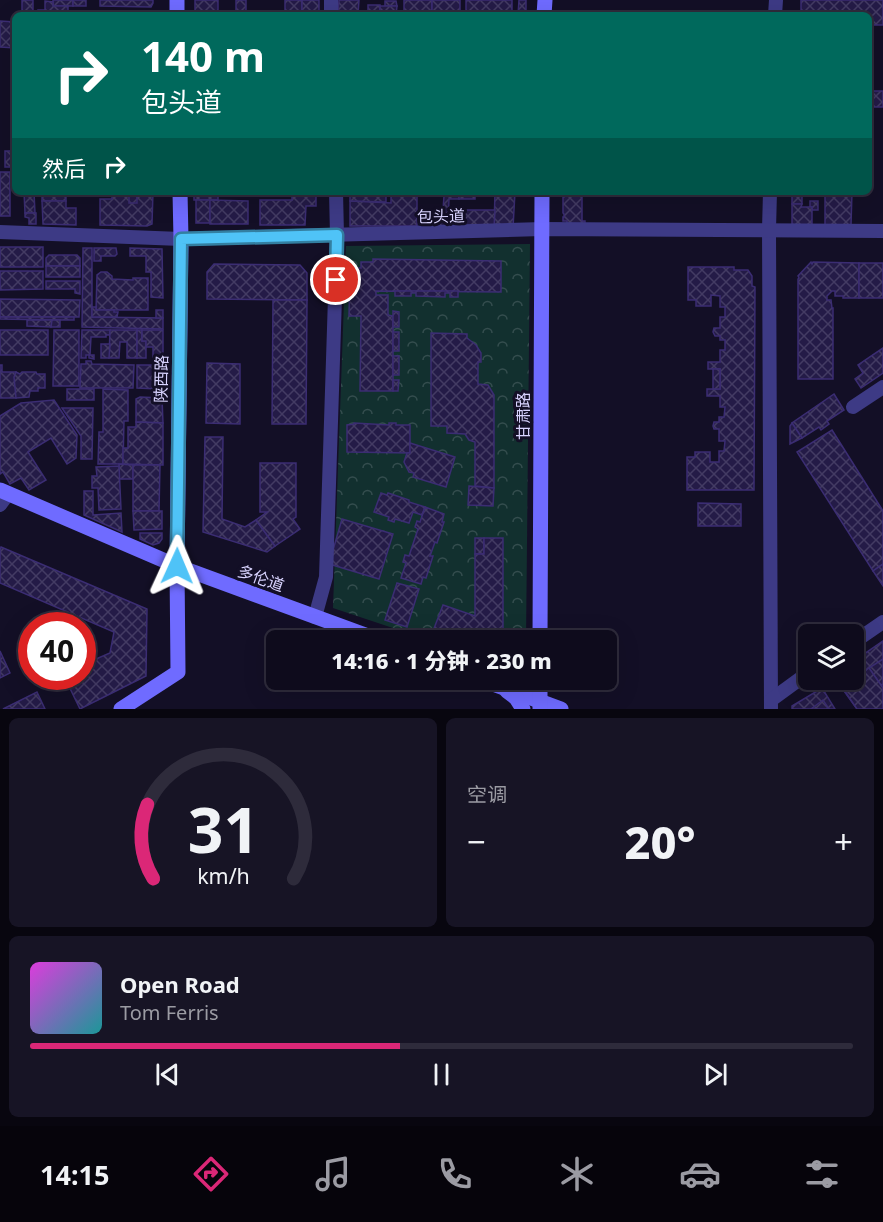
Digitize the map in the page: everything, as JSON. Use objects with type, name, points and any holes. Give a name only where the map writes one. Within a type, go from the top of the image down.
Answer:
[{"type":"street","name":"陕西路","points":[[121,709],[178,672],[180,195]]},
{"type":"street","points":[[315,616],[326,577],[337,235],[336,195]]},
{"type":"street","name":"甘肃路","points":[[540,630],[542,195]]},
{"type":"street","points":[[770,195],[771,704]]},
{"type":"street","name":"包头道","points":[[0,232],[181,239],[542,230],[883,231]]},
{"type":"street","points":[[853,406],[883,387]]},
{"type":"street","name":"多伦道","points":[[2,496],[177,566],[352,630]]},
{"type":"street","points":[[864,635],[883,622]]},
{"type":"street","points":[[771,704],[798,682]]},
{"type":"street","points":[[506,690],[516,698],[523,709]]},
{"type":"street","points":[[508,690],[540,705],[561,709]]},
{"type":"green space","points":[[530,244],[526,630],[399,630],[333,608],[346,246]]},
{"type":"building","points":[[22,0],[33,0],[33,12],[22,12]]},
{"type":"building","points":[[53,0],[73,0],[73,6],[53,6]]},
{"type":"building","points":[[73,0],[86,0],[86,6],[73,6]]},
{"type":"building","points":[[100,0],[153,0],[153,3],[151,7],[100,6]]},
{"type":"building","points":[[195,0],[218,0],[218,12],[195,12]]},
{"type":"building","points":[[236,0],[246,0],[246,12],[236,12]]},
{"type":"building","points":[[285,0],[302,0],[302,12],[285,12]]},
{"type":"building","points":[[302,0],[319,0],[319,12],[302,12]]},
{"type":"building","points":[[339,0],[359,0],[358,12],[338,12]]},
{"type":"building","points":[[404,0],[432,0],[432,12],[404,12]]},
{"type":"building","points":[[432,0],[460,0],[460,12],[432,12]]},
{"type":"building","points":[[466,0],[512,0],[512,12],[466,12]]},
{"type":"building","points":[[519,0],[526,0],[526,12],[518,12]]},
{"type":"building","points":[[801,0],[883,0],[883,25],[872,25],[872,12],[801,12]]},
{"type":"building","points":[[45,1],[53,2],[53,6],[68,6],[68,12],[38,12],[38,10],[45,10]]},
{"type":"building","points":[[385,1],[396,1],[397,6],[385,6]]},
{"type":"building","points":[[368,5],[380,5],[380,11],[368,11]]},
{"type":"building","points":[[380,6],[397,6],[396,12],[380,12]]},
{"type":"building","points":[[0,21],[12,22],[12,48],[0,47]]},
{"type":"building","points":[[872,91],[883,91],[883,107],[872,107]]},
{"type":"building","points":[[5,151],[12,151],[12,167],[5,167]]},
{"type":"building","points":[[0,172],[10,172],[10,216],[0,216]]},
{"type":"building","points":[[24,195],[34,195],[35,213],[25,213]]},
{"type":"building","points":[[42,195],[66,195],[66,201],[42,201]]},
{"type":"building","points":[[112,195],[153,195],[152,224],[147,226],[100,225],[100,199],[112,199]]},
{"type":"building","points":[[194,195],[218,195],[218,200],[194,200]]},
{"type":"building","points":[[292,195],[316,195],[316,206],[306,206],[305,225],[260,225],[260,200],[292,200]]},
{"type":"building","points":[[350,195],[386,195],[386,202],[350,201]]},
{"type":"building","points":[[391,195],[417,195],[417,226],[350,226],[350,201],[391,203]]},
{"type":"building","points":[[459,195],[459,199],[449,199],[448,227],[435,225],[435,218],[441,218],[444,196]]},
{"type":"building","points":[[459,195],[475,195],[475,199],[459,199]]},
{"type":"building","points":[[495,195],[515,195],[513,228],[494,228]]},
{"type":"building","points":[[564,195],[582,195],[582,221],[585,221],[585,226],[567,226],[567,221],[563,221]]},
{"type":"building","points":[[792,195],[802,195],[802,204],[792,204]]},
{"type":"building","points":[[825,195],[852,195],[851,225],[825,232]]},
{"type":"building","points":[[129,196],[137,196],[137,203],[129,203]]},
{"type":"building","points":[[196,200],[210,200],[210,223],[196,223]]},
{"type":"building","points":[[210,200],[248,201],[248,224],[210,224]]},
{"type":"building","points":[[42,201],[66,201],[66,208],[76,208],[76,225],[43,224]]},
{"type":"building","points":[[810,201],[818,201],[818,210],[812,210]]},
{"type":"building","points":[[792,204],[812,207],[812,232],[792,224]]},
{"type":"building","points":[[452,210],[495,210],[494,228],[452,228]]},
{"type":"building","points":[[25,213],[36,213],[36,224],[29,224],[29,218],[25,217]]},
{"type":"building","points":[[0,247],[43,247],[43,267],[0,267]]},
{"type":"building","points":[[83,248],[92,248],[92,317],[163,318],[163,329],[82,327]]},
{"type":"building","points":[[94,248],[116,248],[117,254],[101,256],[101,261],[94,261]]},
{"type":"building","points":[[130,248],[162,249],[163,298],[151,297],[151,272],[146,272],[146,256],[130,256]]},
{"type":"building","points":[[49,255],[77,255],[80,258],[80,266],[46,266],[46,258]]},
{"type":"building","points":[[373,259],[501,261],[501,292],[376,291],[376,295],[388,295],[388,315],[393,316],[393,391],[360,391],[361,316],[349,316],[350,268],[361,268],[361,262],[373,262]]},
{"type":"building","points":[[811,262],[812,264],[813,262],[859,263],[859,298],[835,296],[835,291],[827,296],[833,308],[833,379],[798,379],[798,276]]},
{"type":"building","points":[[859,263],[883,263],[883,298],[859,298]]},
{"type":"building","points":[[214,264],[300,265],[307,273],[307,300],[207,299],[207,272]]},
{"type":"building","points":[[46,266],[80,266],[80,277],[46,277]]},
{"type":"building","points":[[688,267],[734,267],[734,270],[748,270],[752,276],[752,286],[755,287],[754,490],[687,490],[687,457],[695,457],[695,452],[710,452],[710,462],[719,462],[719,451],[724,451],[725,441],[719,441],[719,429],[714,429],[713,426],[714,422],[719,422],[719,417],[724,417],[725,407],[720,407],[720,396],[707,396],[707,389],[720,389],[720,369],[708,369],[708,362],[720,362],[720,350],[725,350],[725,340],[720,340],[720,336],[715,336],[713,332],[714,328],[720,328],[720,317],[725,317],[725,307],[720,307],[720,296],[711,295],[711,306],[696,306],[696,300],[688,300]]},
{"type":"building","points":[[0,271],[43,271],[43,289],[0,290]]},
{"type":"building","points":[[107,272],[112,279],[148,278],[148,310],[96,310],[97,275]]},
{"type":"building","points":[[46,281],[80,281],[80,294],[75,293],[75,289],[46,289]]},
{"type":"building","points":[[395,291],[458,291],[458,297],[450,297],[450,293],[445,293],[445,297],[416,296],[416,293],[411,293],[411,296],[395,296]]},
{"type":"building","points":[[0,299],[80,300],[79,317],[0,317]]},
{"type":"building","points":[[273,300],[307,300],[306,424],[272,424]]},
{"type":"building","points":[[92,307],[96,307],[96,310],[114,310],[118,312],[117,317],[92,317]]},
{"type":"building","points":[[156,310],[163,310],[163,318],[156,318]]},
{"type":"building","points":[[393,311],[399,312],[399,327],[393,327]]},
{"type":"building","points":[[0,317],[74,317],[74,320],[0,319]]},
{"type":"building","points":[[27,320],[52,320],[51,327],[27,326]]},
{"type":"building","points":[[52,320],[60,320],[60,327],[51,327]]},
{"type":"building","points":[[0,330],[48,330],[48,355],[0,355]]},
{"type":"building","points":[[54,330],[79,330],[79,386],[53,386]]},
{"type":"building","points":[[82,330],[110,330],[110,335],[106,337],[91,337],[90,355],[94,355],[94,359],[89,358],[89,355],[81,358]]},
{"type":"building","points":[[110,330],[137,330],[137,358],[127,358],[127,342],[120,342],[119,358],[109,358]]},
{"type":"building","points":[[137,330],[142,330],[142,341],[146,341],[146,358],[137,358]]},
{"type":"building","points":[[142,330],[163,330],[163,358],[153,358],[153,347],[146,347],[146,341],[142,341]]},
{"type":"building","points":[[393,332],[399,332],[399,351],[393,351]]},
{"type":"building","points":[[431,333],[467,334],[467,338],[476,345],[481,353],[481,362],[478,362],[478,384],[488,385],[494,395],[494,488],[475,486],[475,442],[469,440],[465,434],[447,433],[447,426],[431,426]]},
{"type":"building","points":[[101,344],[110,344],[109,358],[101,358]]},
{"type":"building","points":[[883,348],[883,373],[861,388],[855,379],[863,373],[858,365]]},
{"type":"building","points":[[393,356],[399,356],[399,375],[393,375]]},
{"type":"building","points":[[86,361],[91,361],[92,364],[134,365],[133,388],[80,388],[81,364],[86,364]]},
{"type":"building","points":[[207,363],[240,364],[240,424],[206,423]]},
{"type":"building","points":[[0,365],[2,365],[2,372],[16,372],[16,398],[0,398]]},
{"type":"building","points":[[137,365],[158,365],[158,389],[137,388]]},
{"type":"building","points":[[713,369],[720,369],[720,389],[713,389]]},
{"type":"building","points":[[16,372],[45,374],[45,388],[30,391],[29,397],[16,398],[14,377]]},
{"type":"building","points":[[393,380],[399,380],[398,391],[393,391]]},
{"type":"building","points":[[67,389],[94,389],[94,400],[67,400]]},
{"type":"building","points":[[103,389],[128,390],[128,421],[124,421],[123,464],[98,464],[99,432],[103,432]]},
{"type":"building","points":[[834,394],[844,410],[827,421],[829,424],[821,430],[819,427],[802,438],[792,423]]},
{"type":"building","points":[[140,397],[162,398],[163,423],[136,422],[136,399]]},
{"type":"building","points":[[54,400],[77,435],[76,458],[67,464],[51,438],[28,452],[46,480],[29,490],[21,478],[10,484],[3,472],[0,474],[0,416],[21,403]]},
{"type":"building","points":[[62,408],[93,408],[92,459],[81,459],[81,436]]},
{"type":"building","points":[[136,422],[163,423],[163,465],[123,464],[123,448],[128,448],[128,427],[136,427]]},
{"type":"building","points":[[354,423],[410,425],[410,453],[347,452],[347,425]]},
{"type":"building","points":[[792,423],[802,438],[790,444],[790,426]]},
{"type":"building","points":[[832,430],[883,511],[883,564],[873,571],[797,452]]},
{"type":"building","points":[[205,437],[223,437],[222,519],[245,527],[256,520],[275,546],[267,552],[203,532]]},
{"type":"building","points":[[410,443],[455,457],[446,487],[413,477],[414,473],[409,472],[404,462],[407,453],[410,453]]},
{"type":"building","points":[[260,463],[296,463],[296,517],[293,519],[300,529],[275,546],[256,520],[267,512],[260,512]]},
{"type":"building","points":[[119,464],[133,465],[133,479],[119,479]]},
{"type":"building","points":[[133,465],[160,465],[159,511],[133,511]]},
{"type":"building","points":[[119,466],[121,509],[99,510],[98,488],[92,488],[92,476],[97,476],[96,467]]},
{"type":"building","points":[[469,486],[494,488],[493,506],[468,505]]},
{"type":"building","points":[[84,491],[93,491],[93,515],[121,513],[122,532],[84,515]]},
{"type":"building","points":[[381,493],[387,495],[388,493],[425,507],[422,515],[413,512],[409,523],[395,519],[394,522],[388,520],[389,517],[374,512]]},
{"type":"building","points":[[698,503],[741,504],[741,526],[698,526]]},
{"type":"building","points":[[425,507],[444,514],[442,522],[444,522],[430,556],[433,556],[426,578],[423,577],[421,584],[401,578],[406,563],[403,562],[405,555],[409,556],[418,529],[415,527],[417,521],[420,522]]},
{"type":"building","points":[[133,511],[162,511],[162,529],[134,530]]},
{"type":"building","points":[[342,519],[393,534],[379,579],[329,564]]},
{"type":"building","points":[[140,533],[162,533],[162,539],[153,545],[140,539]]},
{"type":"building","points":[[475,538],[484,538],[484,554],[475,554]]},
{"type":"building","points":[[484,538],[503,538],[503,630],[433,630],[443,605],[475,616],[475,554],[484,554]]},
{"type":"building","points":[[1,547],[147,609],[146,676],[80,709],[71,690],[96,690],[96,659],[110,653],[114,632],[96,624],[96,612],[67,612],[0,583]]},
{"type":"building","points":[[883,564],[883,586],[873,571]]},
{"type":"building","points":[[397,583],[419,589],[407,627],[385,620]]},
{"type":"building","points":[[883,641],[883,709],[857,709],[843,690],[864,690],[864,654]]},
{"type":"building","points":[[0,651],[10,673],[0,678]]},
{"type":"building","points":[[883,659],[883,684],[881,685],[869,668]]},
{"type":"building","points":[[869,668],[883,688],[883,709],[857,709],[844,690],[864,690],[864,672]]},
{"type":"building","points":[[819,690],[823,690],[835,709],[792,709],[792,706]]},
{"type":"building","points":[[37,692],[45,709],[3,709]]},
{"type":"building","points":[[823,700],[829,709],[811,709]]},
{"type":"route","points":[[177,566],[181,239],[337,235],[336,280]]}]
